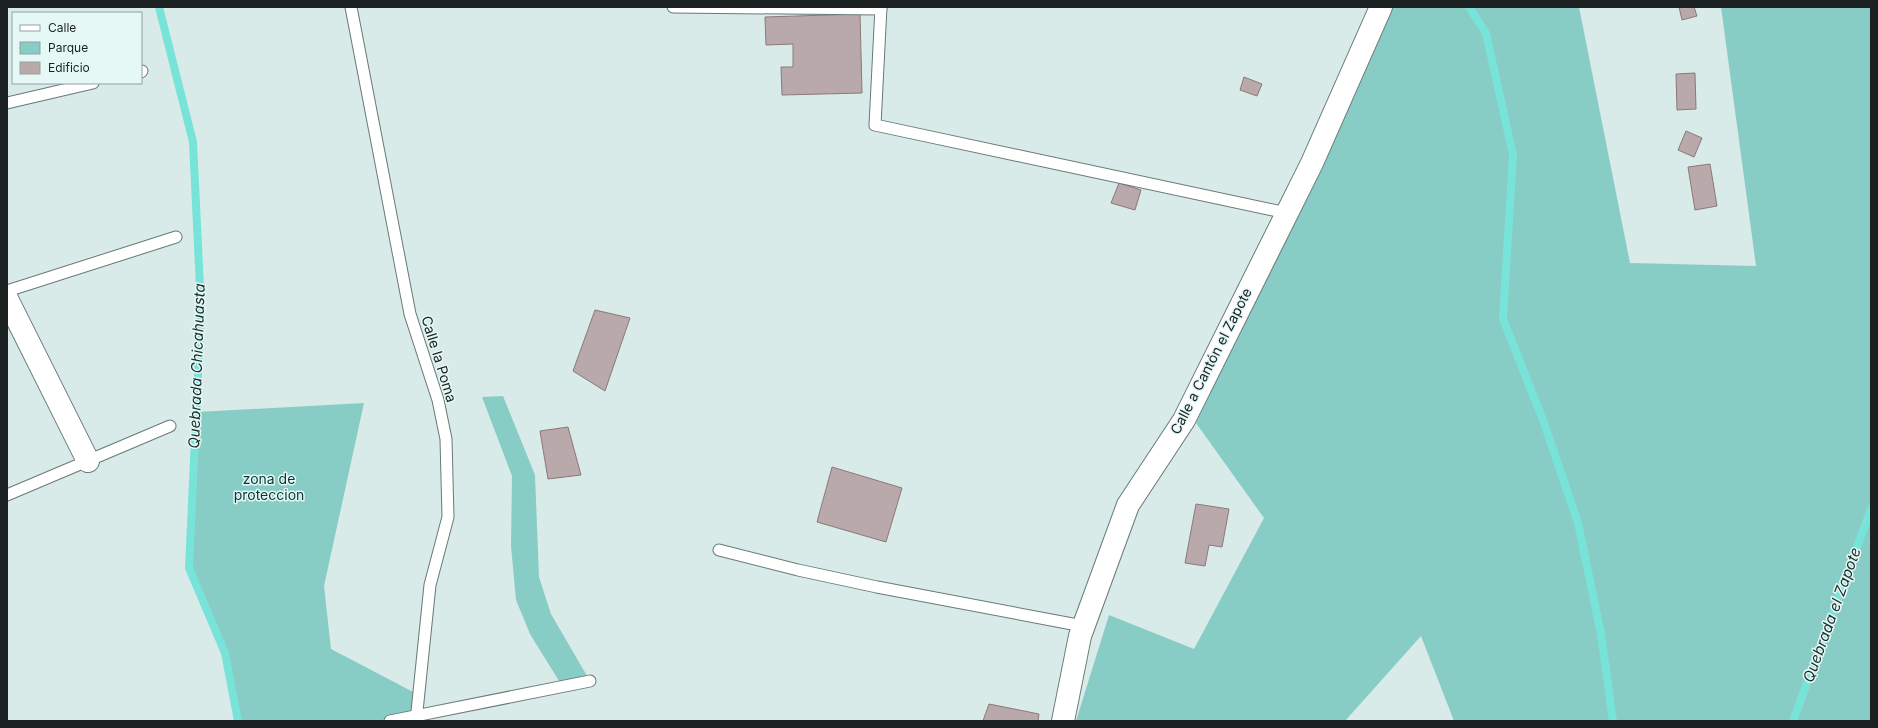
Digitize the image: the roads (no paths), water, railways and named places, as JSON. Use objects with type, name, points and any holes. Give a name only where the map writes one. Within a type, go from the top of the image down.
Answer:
[{"type":"street","name":"Calle a Cantón el Zapote","points":[[1063,721],[1083,626],[1128,505],[1184,420],[1312,163],[1381,7]]},
{"type":"street","points":[[7,299],[88,462]]},
{"type":"lane","name":"Calle la Poma","points":[[351,7],[410,314],[438,400],[446,438],[448,517],[430,585],[416,718]]},
{"type":"lane","points":[[673,7],[881,8],[875,125],[1287,213]]},
{"type":"lane","points":[[7,103],[89,84]]},
{"type":"lane","points":[[7,291],[176,237]]},
{"type":"lane","points":[[7,495],[170,426]]},
{"type":"lane","points":[[719,550],[870,586],[1083,626]]},
{"type":"lane","points":[[390,721],[416,718],[590,681]]},
{"type":"waterway","name":"Quebrada Chicahuasta","points":[[159,7],[193,142],[201,309],[189,568],[225,653],[238,721]]},
{"type":"waterway","points":[[1469,7],[1486,33],[1513,155],[1503,319],[1543,420],[1578,523],[1601,634],[1613,721]]},
{"type":"waterway","name":"Quebrada el Zapote","points":[[1793,721],[1871,509]]},
{"type":"park label","name":"zona de proteccion","points":[[269,488]]}]
